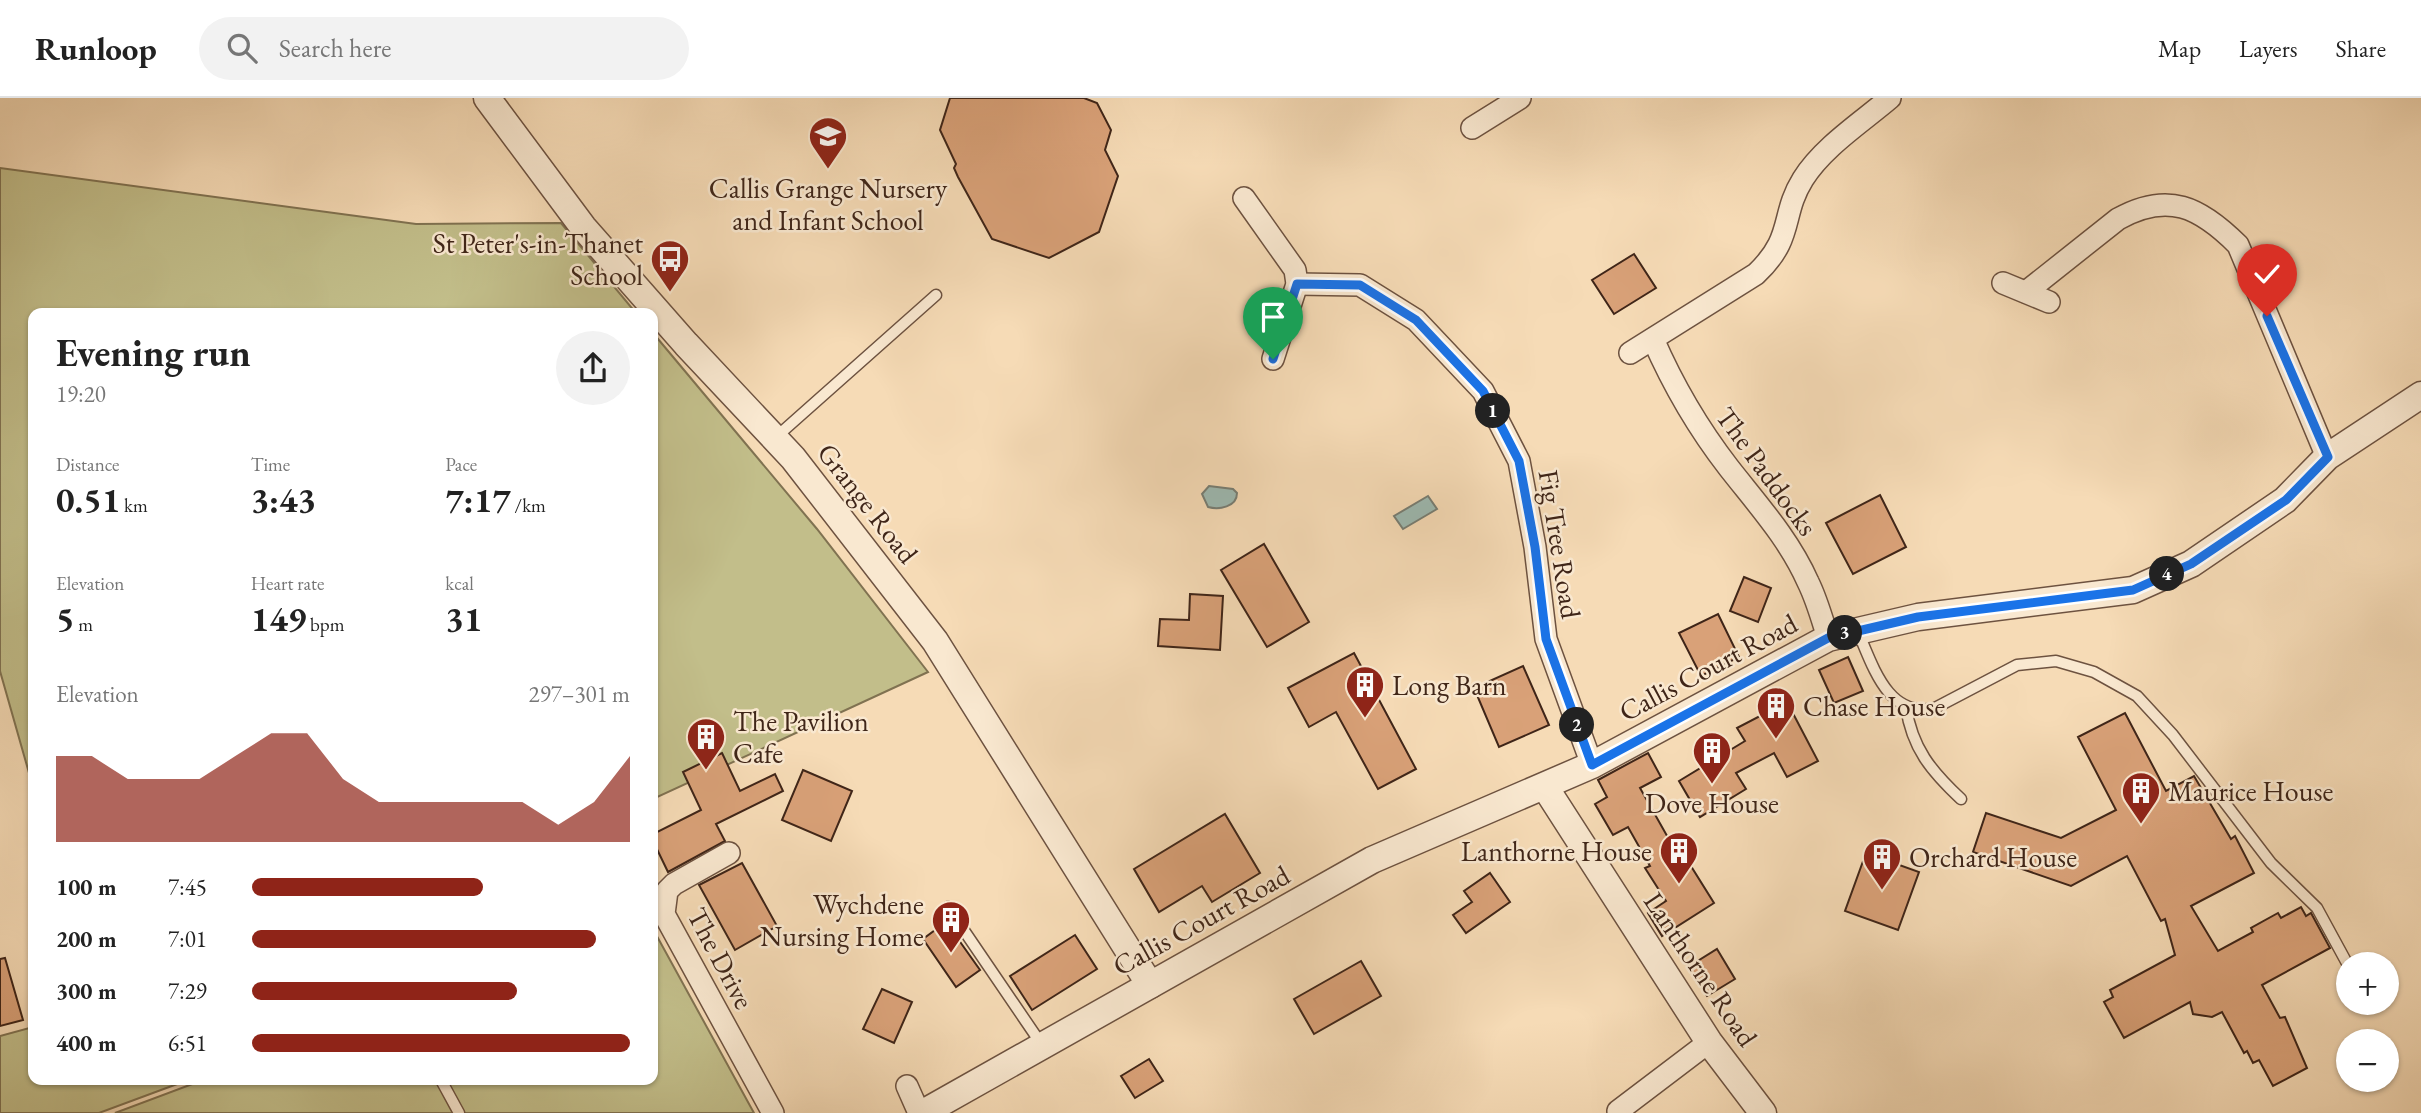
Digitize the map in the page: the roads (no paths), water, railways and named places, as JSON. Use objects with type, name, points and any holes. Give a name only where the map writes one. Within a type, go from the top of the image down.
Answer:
[{"type":"street","name":"Grange Road","points":[[487,98],[583,227],[657,308]]},
{"type":"street","points":[[1472,128],[1496,104],[1520,98]]},
{"type":"street","points":[[1630,353],[1756,274],[1772,258],[1784,239],[1802,180],[1818,161],[1890,98]]},
{"type":"street","points":[[1244,198],[1249,221],[1294,270],[1297,284],[1275,360]]},
{"type":"street","points":[[2026,292],[2118,219],[2135,210],[2156,205],[2183,205],[2214,220],[2238,245],[2328,457]]},
{"type":"street","points":[[2003,283],[2049,302]]},
{"type":"street","name":"Fig Tree Road","points":[[1297,284],[1360,285],[1416,320],[1483,391],[1519,461],[1535,547],[1546,639],[1592,765]]},
{"type":"street","name":"Grange Road","points":[[658,309],[775,438],[868,552],[952,666],[1150,985]]},
{"type":"street","name":"The Paddocks","points":[[1653,339],[1669,374],[1701,429],[1766,513],[1791,552],[1808,582],[1828,638]]},
{"type":"street","name":"Callis Court Road","points":[[921,1113],[1373,860],[1592,765],[1828,638],[1857,630],[1988,606],[2133,590],[2191,564],[2286,500],[2328,457],[2421,395]]},
{"type":"street","name":"Lanthorne Road","points":[[1545,787],[1709,1042],[1763,1113]]},
{"type":"street","name":"The Drive","points":[[729,852],[674,884],[667,891],[664,914],[773,1113]]},
{"type":"street","points":[[1614,1110],[1709,1042]]},
{"type":"street","points":[[907,1086],[921,1113]]},
{"type":"lane","points":[[775,438],[936,295]]},
{"type":"lane","points":[[1857,630],[1879,679],[1894,700],[1921,711],[1935,708],[2017,665],[2056,661],[2094,672],[2137,696],[2173,735],[2272,863],[2317,908],[2341,952]]},
{"type":"lane","points":[[1906,707],[1910,731],[1918,750],[1934,774],[1961,799]]},
{"type":"lane","points":[[948,907],[1042,1045]]},
{"type":"lane","points":[[444,1085],[459,1113]]},
{"type":"water","points":[[1209,486],[1233,489],[1237,493],[1234,502],[1217,508],[1208,507],[1202,494]]},
{"type":"water","points":[[1428,496],[1437,509],[1403,529],[1394,516]]},
{"type":"place","name":"Callis Grange Nursery and Infant School","points":[[828,170]]},
{"type":"place","name":"St Peter's-in-Thanet School","points":[[670,293]]},
{"type":"place","name":"Long Barn","points":[[1365,719]]},
{"type":"place","name":"Chase House","points":[[1776,740]]},
{"type":"place","name":"The Pavilion Cafe","points":[[706,771]]},
{"type":"place","name":"Dove House","points":[[1712,785]]},
{"type":"place","name":"Maurice House","points":[[2141,825]]},
{"type":"place","name":"Lanthorne House","points":[[1679,885]]},
{"type":"place","name":"Orchard House","points":[[1882,891]]},
{"type":"place","name":"Wychdene Nursing Home","points":[[951,954]]}]
